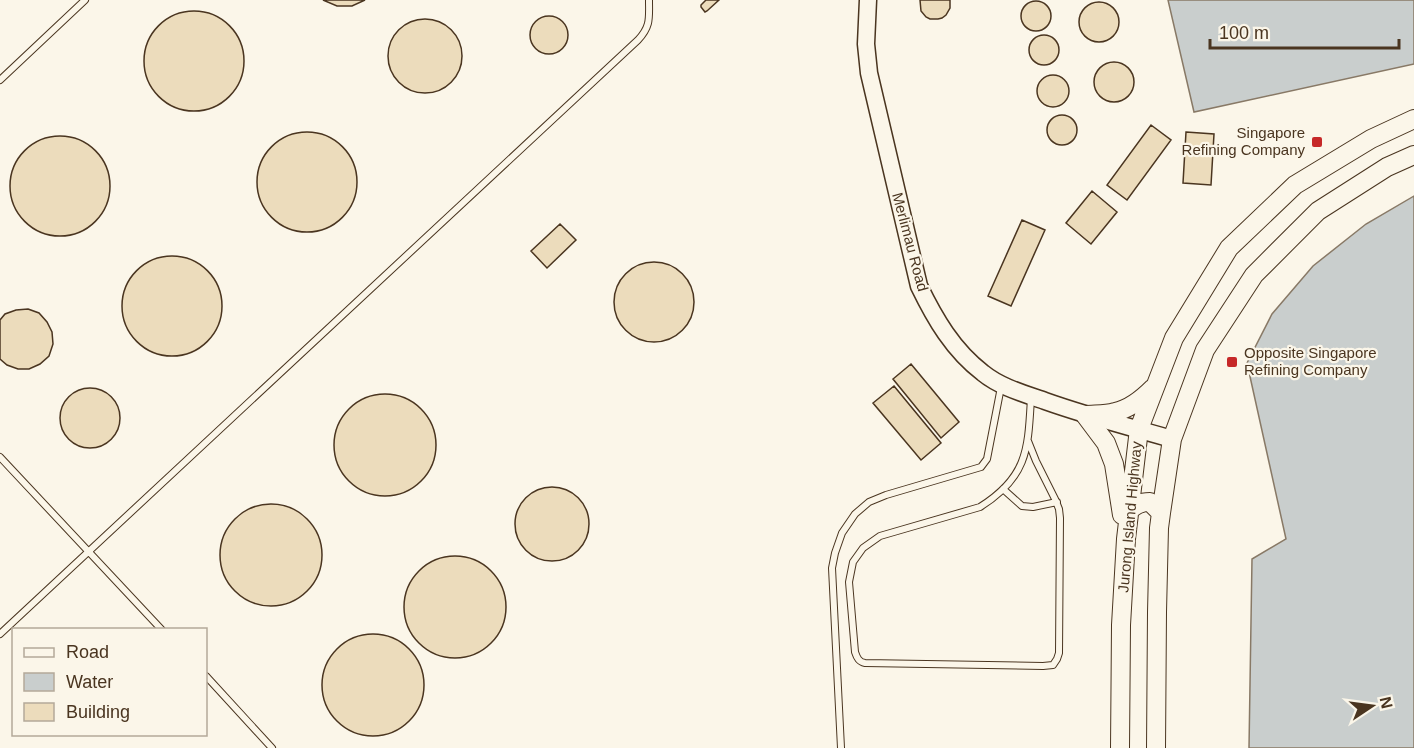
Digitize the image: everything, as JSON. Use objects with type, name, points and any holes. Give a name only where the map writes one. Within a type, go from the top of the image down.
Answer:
[{"type":"main road","name":"Jurong Island Highway","points":[[1120,748],[1121,625],[1128,511],[1139,429],[1174,338],[1229,248],[1295,186],[1371,139],[1414,119]]},
{"type":"main road","name":"Jurong Island Highway","points":[[1156,748],[1161,513],[1172,439],[1204,350],[1254,275],[1318,211],[1387,167],[1414,155]]},
{"type":"main road","points":[[1085,415],[1115,412],[1131,406],[1156,386]]},
{"type":"main road","points":[[1085,415],[1106,443],[1113,464],[1126,539]]},
{"type":"main road","points":[[1128,511],[1137,504],[1150,502],[1161,513]]},
{"type":"street","name":"Merlimau Road","points":[[868,0],[866,44],[869,73],[919,286],[931,312],[948,338],[972,364],[985,375],[1002,384],[1085,415],[1172,439]]},
{"type":"lane","points":[[0,80],[85,0]]},
{"type":"lane","points":[[0,634],[638,40],[647,26],[649,0]]},
{"type":"lane","points":[[841,748],[832,568],[842,533],[855,514],[869,502],[981,467],[987,459],[1002,384]]},
{"type":"lane","points":[[1028,441],[1059,509],[1059,652],[1053,665],[860,662],[855,652],[849,582],[853,562],[863,548],[880,536],[980,507],[994,498],[1011,481],[1023,462],[1028,441],[1032,397]]},
{"type":"lane","points":[[0,457],[160,628]]},
{"type":"lane","points":[[1003,489],[1022,506],[1033,507],[1057,502]]},
{"type":"lane","points":[[207,677],[272,748]]},
{"type":"water","points":[[1168,0],[1414,0],[1414,64],[1194,112]]},
{"type":"water","points":[[1414,196],[1414,748],[1249,748],[1252,559],[1286,539],[1247,363],[1272,314],[1313,266],[1366,224]]},
{"type":"building","points":[[323,0],[365,0],[352,6],[337,6]]},
{"type":"building","points":[[706,0],[719,0],[705,12],[701,5]]},
{"type":"building","points":[[920,0],[950,0],[950,8],[942,18],[930,19],[921,11]]},
{"type":"building","points":[[1036,1],[1047,5],[1051,16],[1047,27],[1036,31],[1025,27],[1021,16],[1025,5]]},
{"type":"building","points":[[1099,2],[1107,3],[1113,8],[1118,14],[1118,30],[1113,36],[1107,41],[1099,42],[1091,41],[1085,36],[1080,30],[1079,22],[1080,14],[1085,8],[1091,3]]},
{"type":"building","points":[[194,11],[213,15],[229,26],[240,42],[244,61],[240,80],[229,96],[213,107],[194,111],[175,107],[159,96],[148,80],[144,61],[148,42],[159,26],[175,15]]},
{"type":"building","points":[[549,16],[563,21],[568,35],[563,49],[549,54],[535,49],[530,35],[535,21]]},
{"type":"building","points":[[425,19],[439,22],[451,30],[459,42],[462,56],[459,70],[451,82],[439,90],[425,93],[411,90],[399,82],[391,70],[388,56],[391,42],[399,30],[411,22]]},
{"type":"building","points":[[1044,35],[1055,39],[1059,50],[1055,61],[1044,65],[1033,61],[1029,50],[1033,39]]},
{"type":"building","points":[[1114,62],[1122,63],[1128,68],[1133,74],[1133,90],[1128,96],[1122,101],[1114,102],[1106,101],[1100,96],[1095,90],[1094,82],[1095,74],[1100,68],[1106,63]]},
{"type":"building","points":[[1053,75],[1064,80],[1069,91],[1064,102],[1053,107],[1042,102],[1037,91],[1042,80]]},
{"type":"building","points":[[1062,115],[1073,119],[1077,130],[1073,141],[1062,145],[1051,141],[1047,130],[1051,119]]},
{"type":"building","points":[[1151,125],[1171,140],[1127,200],[1107,185]]},
{"type":"building","points":[[307,132],[326,136],[342,147],[353,163],[357,182],[353,201],[342,217],[326,228],[307,232],[288,228],[272,217],[261,201],[257,182],[261,163],[272,147],[288,136]]},
{"type":"building","points":[[1186,132],[1214,134],[1211,185],[1183,183]]},
{"type":"building","points":[[60,136],[79,140],[95,151],[106,167],[110,186],[106,205],[95,221],[79,232],[60,236],[41,232],[25,221],[14,205],[10,186],[14,167],[25,151],[41,140]]},
{"type":"building","points":[[1092,191],[1117,212],[1091,244],[1066,223]]},
{"type":"building","points":[[1022,220],[1045,230],[1011,306],[988,296]]},
{"type":"building","points":[[560,224],[576,240],[547,268],[531,251]]},
{"type":"building","points":[[172,256],[191,260],[207,271],[218,287],[222,306],[218,325],[207,341],[191,352],[172,356],[153,352],[137,341],[126,325],[122,306],[126,287],[137,271],[153,260]]},
{"type":"building","points":[[654,262],[669,265],[682,274],[691,287],[694,302],[691,317],[682,330],[669,339],[654,342],[639,339],[626,330],[617,317],[614,302],[617,287],[626,274],[639,265]]},
{"type":"building","points":[[28,309],[39,313],[47,322],[52,332],[53,344],[49,356],[40,364],[29,369],[18,369],[7,365],[0,359],[0,320],[5,314]]},
{"type":"building","points":[[911,364],[959,422],[941,438],[893,379]]},
{"type":"building","points":[[894,386],[941,443],[921,460],[873,403]]},
{"type":"building","points":[[84,388],[96,388],[107,393],[115,401],[120,418],[118,430],[107,443],[96,448],[84,448],[73,443],[65,435],[60,424],[60,412],[65,401],[73,393]]},
{"type":"building","points":[[385,394],[404,398],[421,409],[432,426],[436,445],[432,464],[421,481],[404,492],[385,496],[366,492],[349,481],[338,464],[334,445],[338,426],[349,409],[366,398]]},
{"type":"building","points":[[552,487],[566,490],[578,498],[586,510],[589,524],[586,538],[578,550],[566,558],[552,561],[538,558],[526,550],[518,538],[515,524],[518,510],[526,498],[538,490]]},
{"type":"building","points":[[271,504],[290,508],[307,519],[318,536],[322,555],[318,574],[307,591],[290,602],[271,606],[252,602],[235,591],[224,574],[220,555],[224,536],[235,519],[252,508]]},
{"type":"building","points":[[455,556],[474,560],[491,571],[502,588],[506,607],[502,626],[491,643],[474,654],[455,658],[436,654],[419,643],[408,626],[404,607],[408,588],[419,571],[436,560]]},
{"type":"building","points":[[373,634],[392,638],[409,649],[420,666],[424,685],[420,704],[409,721],[392,732],[373,736],[354,732],[337,721],[326,704],[322,685],[326,666],[337,649],[354,638]]},
{"type":"place","name":"Singapore Refining Company","points":[[1317,142]]},
{"type":"place","name":"Opposite Singapore Refining Company","points":[[1232,362]]}]
